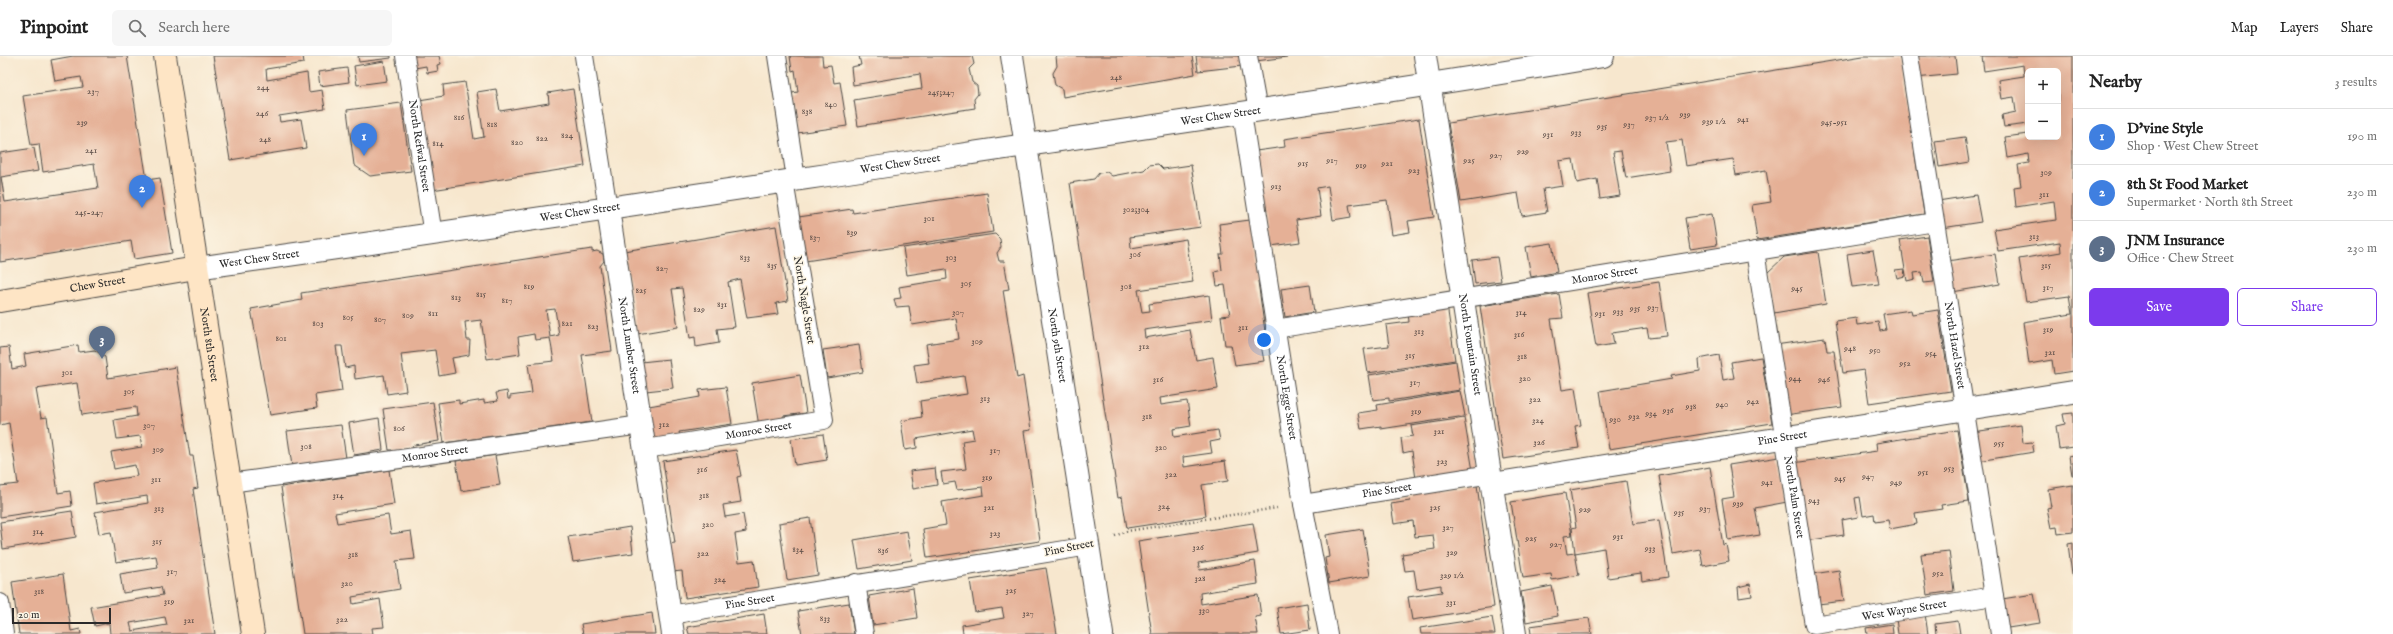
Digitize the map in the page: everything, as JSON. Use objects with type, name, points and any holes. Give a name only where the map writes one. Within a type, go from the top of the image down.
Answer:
[{"type":"street","name":"North 8th Street","points":[[165,56],[196,268],[253,634]]},
{"type":"street","name":"North 9th Street","points":[[1012,56],[1102,634]]},
{"type":"street","name":"North Fountain Street","points":[[1425,56],[1515,634]]},
{"type":"street","name":"West Chew Street","points":[[196,268],[433,236],[790,180],[1429,86],[1603,56]]},
{"type":"street","name":"North Lumber Street","points":[[608,209],[646,449],[671,624]]},
{"type":"street","name":"Chew Street","points":[[0,301],[196,268]]},
{"type":"street","name":"Pine Street","points":[[1491,479],[1786,437],[2073,392]]},
{"type":"lane","name":"North Refwal Street","points":[[404,56],[433,236]]},
{"type":"lane","name":"North Lumber Street","points":[[584,56],[608,209]]},
{"type":"lane","name":"North Nagle Street","points":[[777,56],[790,180],[824,420]]},
{"type":"lane","name":"North Egge Street","points":[[1248,56],[1250,112],[1275,329],[1304,504],[1328,634]]},
{"type":"lane","name":"North Hazel Street","points":[[1909,56],[2000,634]]},
{"type":"lane","name":"Monroe Street","points":[[1275,329],[1935,222]]},
{"type":"lane","name":"North Palm Street","points":[[1755,251],[1786,437],[1814,624]]},
{"type":"lane","name":"Monroe Street","points":[[646,449],[824,420]]},
{"type":"lane","name":"Monroe Street","points":[[230,483],[641,425]]},
{"type":"lane","name":"Pine Street","points":[[1304,504],[1491,479]]},
{"type":"lane","name":"Pine Street","points":[[671,624],[856,583],[1089,546]]},
{"type":"lane","points":[[856,583],[864,634]]},
{"type":"lane","name":"West Wayne Street","points":[[1814,624],[1994,596]]},
{"type":"lane","points":[[0,603],[4,634]]},
{"type":"path","name":"Pine Street","points":[[1089,546],[1127,531],[1304,504]]},
{"type":"building","points":[[73,56],[127,56],[147,180],[160,178],[172,253],[134,259],[131,241],[0,262],[0,153],[34,148],[38,171],[1,177],[5,202],[98,188],[94,164],[43,172],[39,144],[31,145],[23,96],[83,87],[81,77],[55,81],[51,60]]},
{"type":"building","points":[[213,56],[303,56],[304,63],[266,69],[267,80],[307,73],[309,92],[322,90],[325,109],[279,116],[280,122],[301,119],[306,148],[230,160]]},
{"type":"building","points":[[358,56],[391,56],[391,58],[359,62]]},
{"type":"building","points":[[413,56],[439,56],[441,64],[437,65],[438,71],[427,73],[426,66],[415,68]]},
{"type":"building","points":[[790,56],[822,56],[823,66],[831,65],[834,83],[840,82],[847,126],[797,133],[792,93],[798,92],[795,70],[792,71]]},
{"type":"building","points":[[859,56],[972,56],[974,64],[969,69],[972,82],[977,86],[978,94],[974,99],[975,108],[858,126],[854,100],[922,89],[920,74],[853,85],[851,67],[861,65]]},
{"type":"building","points":[[1056,56],[1192,56],[1195,74],[1063,97],[1062,89],[1055,85],[1053,73],[1057,66]]},
{"type":"building","points":[[1196,56],[1240,56],[1242,66],[1198,71]]},
{"type":"building","points":[[1255,56],[1287,56],[1287,57],[1256,61]]},
{"type":"building","points":[[1863,56],[1900,56],[1924,214],[1757,240],[1752,205],[1771,202],[1766,170],[1736,175],[1733,159],[1686,166],[1682,140],[1666,142],[1670,171],[1626,178],[1621,151],[1613,152],[1620,196],[1600,199],[1597,179],[1577,183],[1573,159],[1559,161],[1563,186],[1543,189],[1547,212],[1522,216],[1518,193],[1461,202],[1448,123]]},
{"type":"building","points":[[1912,56],[1955,56],[1957,74],[1915,78]]},
{"type":"building","points":[[1982,56],[2073,56],[2073,371],[2054,374],[2052,360],[2029,364],[2023,322],[2072,314],[2069,296],[2026,302],[2019,259],[2061,252],[2060,242],[1998,251],[1994,229],[2056,220],[2054,201],[2016,207],[2014,187],[2021,186],[2018,165],[2029,163],[2028,154],[2008,158],[2005,137],[2025,134],[2025,140],[2061,140],[2061,68],[2025,68],[2025,124],[2004,127],[2002,115],[2016,112],[2014,97],[2001,99],[1998,80],[2024,76],[2023,65],[1984,71]]},
{"type":"building","points":[[384,61],[387,81],[357,85],[354,66]]},
{"type":"building","points":[[347,68],[349,82],[320,86],[318,72]]},
{"type":"building","points":[[465,82],[474,139],[484,137],[477,92],[496,89],[500,111],[549,103],[548,93],[573,89],[585,166],[432,190],[419,100],[444,96],[443,85]]},
{"type":"building","points":[[401,103],[411,171],[370,176],[354,165],[347,110]]},
{"type":"building","points":[[1419,119],[1434,217],[1408,221],[1410,232],[1392,235],[1387,200],[1349,205],[1351,217],[1333,220],[1328,186],[1317,188],[1321,216],[1296,220],[1300,242],[1271,246],[1256,151],[1285,147],[1284,139]]},
{"type":"building","points":[[1965,137],[1969,162],[1939,167],[1935,141]]},
{"type":"building","points":[[1158,164],[1163,169],[1191,165],[1201,227],[1130,237],[1131,248],[1186,239],[1193,282],[1138,290],[1142,312],[1150,311],[1149,304],[1209,295],[1212,320],[1144,330],[1145,338],[1190,330],[1196,360],[1213,357],[1218,389],[1160,398],[1161,405],[1187,401],[1191,426],[1173,429],[1174,437],[1218,430],[1220,440],[1210,442],[1212,453],[1183,457],[1184,467],[1225,461],[1228,481],[1202,485],[1206,516],[1127,528],[1122,497],[1118,498],[1070,183],[1094,179],[1099,173],[1107,172],[1112,176],[1144,170],[1149,165]]},
{"type":"building","points":[[987,193],[993,232],[799,262],[792,218],[852,209],[853,213]]},
{"type":"building","points":[[1976,195],[1981,222],[1942,228],[1938,201]]},
{"type":"building","points":[[1712,214],[1717,245],[1690,249],[1685,218]]},
{"type":"building","points":[[1250,220],[1264,280],[1258,281],[1266,339],[1260,340],[1264,361],[1235,365],[1231,345],[1225,345],[1221,316],[1230,315],[1225,285],[1217,286],[1215,272],[1222,270],[1220,254],[1223,254],[1219,224]]},
{"type":"building","points":[[776,226],[788,301],[776,303],[778,314],[747,318],[740,279],[728,282],[735,327],[717,329],[719,343],[696,347],[695,337],[690,338],[682,288],[672,289],[678,327],[637,334],[624,251]]},
{"type":"building","points":[[995,234],[1000,239],[1001,247],[997,253],[999,261],[1004,261],[1009,289],[1003,290],[1017,378],[1023,376],[1031,430],[1024,431],[1040,541],[927,558],[923,529],[946,525],[942,502],[984,495],[983,487],[957,490],[955,482],[943,484],[941,472],[966,469],[962,441],[974,439],[972,429],[916,439],[917,448],[905,450],[901,421],[922,417],[920,401],[967,394],[964,376],[917,383],[914,365],[929,363],[926,344],[959,339],[956,318],[912,325],[909,306],[896,307],[894,299],[901,298],[899,287],[947,279],[946,269],[907,275],[903,248]]},
{"type":"building","points":[[1927,236],[1934,282],[1924,283],[1922,272],[1914,273],[1915,279],[1907,281],[1900,240]]},
{"type":"building","points":[[1552,243],[1557,272],[1531,277],[1526,247]]},
{"type":"building","points":[[592,249],[592,252],[597,251],[603,254],[604,261],[600,266],[612,351],[582,355],[592,422],[444,443],[438,403],[459,400],[459,404],[484,400],[484,403],[498,401],[496,393],[507,391],[508,399],[510,399],[510,396],[532,393],[528,364],[554,361],[550,338],[535,340],[534,334],[518,337],[520,354],[487,359],[481,320],[465,322],[467,340],[470,340],[469,355],[452,358],[455,373],[439,376],[435,350],[401,354],[406,391],[387,394],[384,375],[355,379],[354,366],[345,368],[342,346],[336,346],[342,391],[315,395],[317,408],[270,415],[251,309],[302,300],[301,293]],"holes":[[[555,309],[559,335],[550,337],[546,310]]]},
{"type":"building","points":[[1873,250],[1879,284],[1852,287],[1847,254]]},
{"type":"building","points":[[1818,252],[1826,304],[1774,313],[1767,273],[1784,257]]},
{"type":"building","points":[[1995,254],[2000,284],[1952,292],[1947,261]]},
{"type":"building","points":[[1497,257],[1501,281],[1475,284],[1472,260]]},
{"type":"building","points":[[1904,269],[1905,276],[1897,278],[1895,270]]},
{"type":"building","points":[[1659,282],[1667,336],[1649,338],[1647,328],[1612,333],[1614,344],[1596,347],[1587,293]]},
{"type":"building","points":[[1310,285],[1314,312],[1285,317],[1281,289]]},
{"type":"building","points":[[1559,294],[1563,318],[1551,319],[1562,390],[1575,388],[1581,425],[1575,426],[1579,448],[1503,459],[1480,306]]},
{"type":"building","points":[[1447,305],[1455,360],[1368,373],[1364,349],[1389,346],[1386,325],[1409,322],[1408,312]]},
{"type":"building","points":[[1911,310],[1912,314],[1938,310],[1951,391],[1869,403],[1864,370],[1843,373],[1835,321],[1856,318],[1857,325],[1878,322],[1880,331],[1886,330],[1883,314]]},
{"type":"building","points":[[1825,338],[1827,351],[1834,351],[1842,407],[1785,415],[1775,345]]},
{"type":"building","points":[[78,345],[79,352],[95,350],[105,357],[108,378],[176,367],[190,456],[193,456],[198,488],[193,489],[215,634],[110,634],[109,623],[95,626],[91,607],[163,595],[161,587],[123,593],[120,574],[158,568],[156,556],[116,562],[111,532],[99,534],[95,512],[148,503],[147,496],[96,504],[93,483],[137,476],[135,465],[114,469],[111,452],[142,447],[140,436],[117,439],[114,420],[137,416],[136,407],[82,415],[77,383],[36,389],[41,418],[47,417],[58,493],[70,491],[72,506],[0,517],[0,486],[18,484],[9,423],[0,425],[0,348],[9,347],[12,369],[26,366],[24,354]],"holes":[[[165,617],[167,625],[132,631],[130,623]]]},
{"type":"building","points":[[859,345],[863,372],[827,378],[823,350]]},
{"type":"building","points":[[1719,355],[1723,380],[1734,378],[1731,362],[1761,357],[1772,423],[1609,449],[1600,391],[1672,379],[1671,376],[1700,371],[1699,359]]},
{"type":"building","points":[[669,359],[673,388],[646,391],[641,362]]},
{"type":"building","points":[[1456,361],[1460,390],[1389,401],[1389,398],[1373,400],[1369,375]]},
{"type":"building","points":[[800,375],[806,413],[783,416],[784,421],[759,426],[752,383]]},
{"type":"building","points":[[726,387],[732,424],[679,432],[681,441],[653,445],[648,416],[651,416],[649,406],[700,397],[699,390]]},
{"type":"building","points":[[1460,391],[1465,416],[1381,429],[1381,426],[1361,429],[1358,413],[1378,410],[1377,405]]},
{"type":"building","points":[[433,402],[439,441],[414,445],[412,446],[413,450],[392,454],[392,450],[389,450],[383,409]]},
{"type":"building","points":[[2073,413],[2073,447],[2059,449],[2056,426],[2065,424],[2063,414]]},
{"type":"building","points":[[379,418],[383,450],[354,455],[349,423]]},
{"type":"building","points":[[1464,418],[1473,471],[1416,479],[1412,451],[1403,453],[1401,438],[1413,436],[1411,426]]},
{"type":"building","points":[[341,425],[346,458],[293,473],[287,431]]},
{"type":"building","points":[[2021,425],[2023,443],[2032,442],[2034,452],[1978,461],[1973,432]]},
{"type":"building","points":[[1957,430],[1969,501],[1941,505],[1942,509],[1915,513],[1917,524],[1890,529],[1888,520],[1875,522],[1874,514],[1863,516],[1860,497],[1855,498],[1858,517],[1842,520],[1844,535],[1805,541],[1793,463],[1877,451],[1876,443]]},
{"type":"building","points":[[823,434],[827,460],[795,465],[791,439]]},
{"type":"building","points":[[736,450],[741,476],[737,477],[741,502],[723,505],[725,517],[743,514],[746,532],[735,534],[739,562],[754,560],[758,587],[685,598],[682,571],[672,572],[668,544],[675,543],[663,461]]},
{"type":"building","points":[[495,455],[500,485],[461,491],[456,461]]},
{"type":"building","points":[[2073,455],[2073,475],[2072,475],[2069,456]]},
{"type":"building","points":[[1779,457],[1787,502],[1755,508],[1760,535],[1728,540],[1722,499],[1734,497],[1729,465]]},
{"type":"building","points":[[1710,467],[1723,545],[1726,544],[1729,561],[1703,566],[1700,549],[1673,554],[1659,476]]},
{"type":"building","points":[[935,468],[937,485],[913,489],[910,471]]},
{"type":"building","points":[[389,470],[394,504],[335,513],[337,523],[388,515],[391,534],[411,531],[415,559],[396,561],[400,589],[352,597],[353,604],[380,599],[384,627],[372,628],[373,634],[303,634],[281,487]]},
{"type":"building","points":[[1626,481],[1633,524],[1659,520],[1668,577],[1642,581],[1641,573],[1608,578],[1604,548],[1575,553],[1572,528],[1576,527],[1570,490]]},
{"type":"building","points":[[1477,485],[1494,607],[1412,620],[1408,597],[1442,592],[1441,585],[1417,589],[1414,570],[1405,571],[1402,554],[1435,549],[1433,535],[1415,537],[1413,521],[1394,524],[1391,504],[1410,501],[1409,496]]},
{"type":"building","points":[[2073,485],[2073,532],[2058,534],[2057,527],[2051,528],[2047,508],[2051,507],[2048,489]]},
{"type":"building","points":[[1565,493],[1572,535],[1564,536],[1567,554],[1575,553],[1579,575],[1552,580],[1551,574],[1523,578],[1511,502]]},
{"type":"building","points":[[72,511],[76,537],[3,549],[0,522]]},
{"type":"building","points":[[810,518],[818,575],[787,580],[779,523]]},
{"type":"building","points":[[1253,523],[1258,553],[1198,563],[1200,570],[1255,561],[1258,584],[1200,593],[1201,604],[1258,595],[1261,616],[1255,617],[1258,634],[1152,634],[1138,541]]},
{"type":"building","points":[[630,527],[633,553],[573,562],[568,537]]},
{"type":"building","points":[[1363,529],[1370,576],[1329,583],[1325,558],[1329,557],[1326,535]]},
{"type":"building","points":[[907,531],[912,560],[859,569],[854,540]]},
{"type":"building","points":[[2073,543],[2073,575],[2072,575],[2068,544]]},
{"type":"building","points":[[1949,551],[1954,591],[1927,595],[1921,554]]},
{"type":"building","points":[[1046,568],[1057,634],[963,634],[962,625],[1004,618],[1002,608],[975,612],[970,580]]},
{"type":"building","points":[[1839,570],[1844,601],[1818,604],[1813,574]]},
{"type":"building","points":[[63,574],[71,631],[80,629],[81,634],[19,634],[12,582]]},
{"type":"building","points":[[1750,584],[1752,596],[1739,598],[1738,587]]},
{"type":"building","points":[[1552,586],[1558,616],[1526,622],[1521,592]]},
{"type":"building","points":[[913,588],[917,618],[873,625],[869,596]]},
{"type":"building","points":[[2034,594],[2040,623],[2008,628],[2002,599]]},
{"type":"building","points":[[849,603],[854,634],[802,634],[798,611]]},
{"type":"building","points":[[1307,603],[1310,630],[1281,634],[1277,608]]},
{"type":"building","points":[[652,613],[655,634],[583,634],[581,624]]},
{"type":"building","points":[[764,614],[767,634],[689,634],[687,627]]},
{"type":"building","points":[[1925,614],[1928,634],[1898,634],[1896,619]]},
{"type":"building","points":[[1492,617],[1495,634],[1421,634],[1420,628]]},
{"type":"building","points":[[1589,618],[1592,634],[1531,634],[1530,626]]},
{"type":"building","points":[[1958,621],[1960,634],[1936,634],[1935,624]]},
{"type":"building","points":[[1892,624],[1893,634],[1867,634],[1866,628]]},
{"type":"place","name":"D'vine Style","points":[[364,156]]},
{"type":"place","name":"8th St Food Market","points":[[142,208]]},
{"type":"place","name":"JNM Insurance","points":[[102,359]]}]
